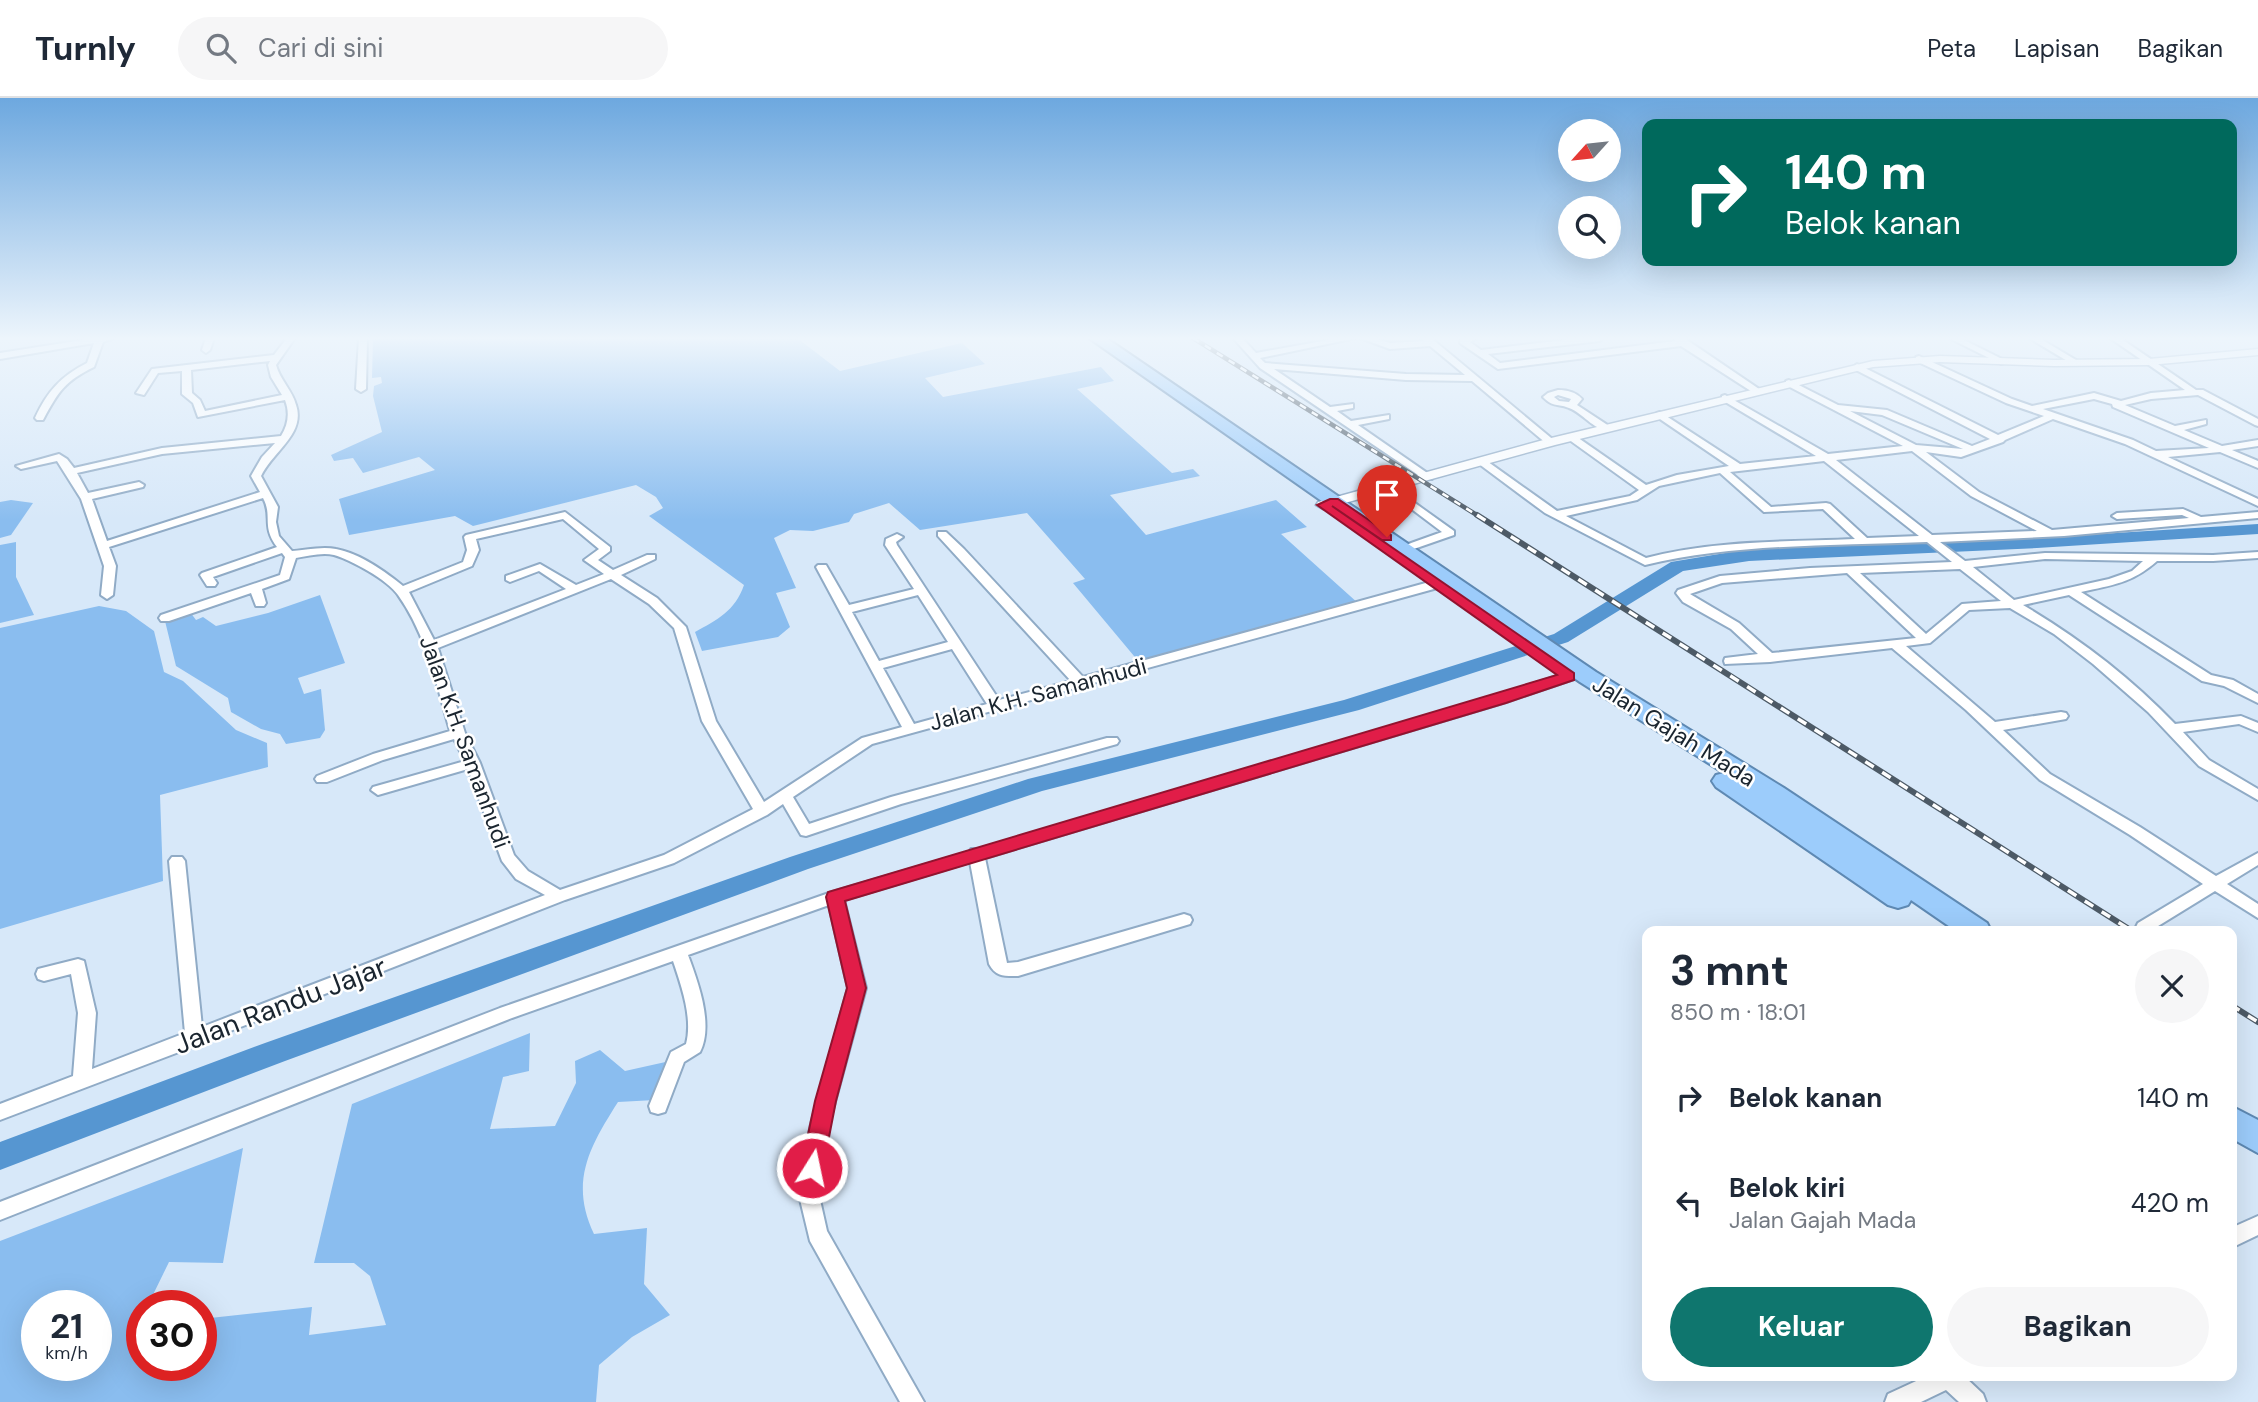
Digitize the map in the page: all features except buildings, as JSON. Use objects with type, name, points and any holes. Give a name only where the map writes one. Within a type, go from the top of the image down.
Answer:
[{"type":"highway","name":"Jalan Gajah Mada","points":[[1173,399],[1329,504],[1437,584],[1518,635]]},
{"type":"highway","name":"Jalan Gajah Mada","points":[[1180,399],[1267,462]]},
{"type":"highway","name":"Jalan Gajah Mada","points":[[1329,504],[1404,549],[1560,666],[1941,926]]},
{"type":"highway","name":"Jalan Gajah Mada","points":[[1560,666],[1774,794],[1970,926]]},
{"type":"highway","points":[[2237,1107],[2258,1121]]},
{"type":"highway","points":[[2237,1124],[2258,1138]]},
{"type":"street","points":[[40,418],[51,399]]},
{"type":"street","points":[[193,399],[197,402],[201,415],[278,399]]},
{"type":"street","points":[[165,618],[285,577],[287,552],[274,536],[271,522],[273,507],[256,480],[259,468],[285,439],[293,412],[288,399]]},
{"type":"street","points":[[1312,399],[1428,477]]},
{"type":"street","points":[[1498,399],[1551,442]]},
{"type":"street","points":[[1329,504],[1480,461],[1722,399]]},
{"type":"street","points":[[1726,399],[1826,457],[2012,604],[2058,631],[2098,661],[2174,729],[2204,763],[2258,795]]},
{"type":"street","points":[[1823,399],[1914,448],[1975,494],[2050,533]]},
{"type":"street","points":[[1919,399],[2000,440]]},
{"type":"street","points":[[2008,399],[2156,454],[2258,503]]},
{"type":"street","points":[[2031,409],[2084,399]]},
{"type":"street","points":[[2101,399],[2121,404]]},
{"type":"street","points":[[2152,399],[2116,405],[2258,465]]},
{"type":"street","points":[[2216,399],[2258,423]]},
{"type":"street","points":[[1571,405],[1606,428]]},
{"type":"street","points":[[1328,410],[1350,406]]},
{"type":"street","points":[[1840,407],[1884,412],[1973,450]]},
{"type":"street","points":[[1660,415],[1738,467]]},
{"type":"street","points":[[1559,514],[1633,498],[1677,478],[1738,467],[1914,448],[1957,454],[2000,440],[2053,416]]},
{"type":"street","points":[[1349,424],[1386,417]]},
{"type":"street","points":[[2173,430],[2203,422]]},
{"type":"street","points":[[1571,437],[1646,490]]},
{"type":"street","points":[[72,471],[162,451],[285,439]]},
{"type":"street","points":[[2156,454],[2258,443]]},
{"type":"street","points":[[20,466],[59,457],[72,471],[85,496],[110,566],[107,595]]},
{"type":"street","points":[[1480,461],[1549,511],[1645,562],[1688,551],[1863,540],[2050,533],[2258,515]]},
{"type":"street","points":[[1723,471],[1781,521]]},
{"type":"street","points":[[85,496],[139,485]]},
{"type":"street","points":[[102,546],[265,494]]},
{"type":"street","points":[[1401,496],[1450,533],[1404,549]]},
{"type":"street","points":[[1580,497],[1594,507]]},
{"type":"street","points":[[1769,510],[1826,506],[1863,540]]},
{"type":"street","points":[[2117,516],[2183,512],[2200,519]]},
{"type":"street","points":[[402,592],[468,564],[473,550],[470,537],[561,514],[606,549],[590,560],[653,601],[683,631],[700,698],[709,721],[762,811]]},
{"type":"street","points":[[942,534],[960,551],[1041,645],[1080,682]]},
{"type":"street","points":[[897,537],[890,542],[995,705]]},
{"type":"street","name":"Jalan K.H. Samanhudi","points":[[211,583],[205,576],[212,571],[287,552],[323,551],[336,552],[377,572],[402,592],[431,646],[454,720],[473,763],[497,834],[513,866],[559,896],[669,859],[762,811],[858,745],[908,728],[1437,584]]},
{"type":"street","points":[[1770,658],[1735,625],[1687,599],[1682,593],[1703,584],[1742,576],[1962,565],[2045,556],[2153,558],[2258,555]]},
{"type":"street","points":[[431,646],[614,575],[651,557]]},
{"type":"street","points":[[1730,661],[1926,640],[1966,607],[2012,604],[2119,581],[2136,573],[2153,558]]},
{"type":"street","points":[[509,579],[540,567],[574,589]]},
{"type":"street","points":[[822,567],[908,728]]},
{"type":"street","points":[[1850,569],[1926,640]]},
{"type":"street","points":[[255,587],[260,603]]},
{"type":"street","points":[[2069,590],[2207,678],[2228,683],[2258,699]]},
{"type":"street","points":[[845,610],[920,591]]},
{"type":"street","points":[[876,666],[954,644]]},
{"type":"street","points":[[1895,645],[1992,727],[2045,777],[2135,831],[2258,912]]},
{"type":"street","points":[[0,1211],[506,1013],[683,964],[835,897],[1501,699],[1560,666]]},
{"type":"street","points":[[1992,727],[2061,716]]},
{"type":"street","points":[[322,779],[378,757],[454,720]]},
{"type":"street","points":[[2174,729],[2241,720],[2258,728]]},
{"type":"street","points":[[785,796],[806,831],[896,800],[1112,741]]},
{"type":"street","points":[[377,790],[473,763]]},
{"type":"street","points":[[976,853],[997,964],[1003,970],[1018,969],[1184,920]]},
{"type":"street","points":[[2146,926],[2212,883],[2258,858]]},
{"type":"street","points":[[177,861],[192,1029]]},
{"type":"street","name":"Jalan Randu Jajar","points":[[0,1112],[82,1071],[559,896]]},
{"type":"street","points":[[835,897],[857,988],[820,1124],[809,1205],[817,1234],[913,1402]]},
{"type":"street","points":[[658,1106],[677,1057],[695,1047],[694,1009],[683,964]]},
{"type":"street","points":[[44,974],[78,966],[87,1013],[82,1071]]},
{"type":"street","points":[[2237,1235],[2258,1225]]},
{"type":"street","points":[[1896,1402],[1940,1381]]},
{"type":"street","points":[[1955,1381],[1975,1402]]},
{"type":"shaded area","points":[[374,399],[1088,399],[1172,473],[1193,469],[1200,476],[1110,495],[1146,535],[1276,500],[1307,527],[1281,534],[1359,604],[1139,662],[1073,583],[1085,579],[1027,513],[920,530],[889,503],[854,514],[849,522],[813,531],[790,530],[774,538],[796,588],[776,593],[790,627],[778,637],[702,651],[695,632],[718,619],[730,608],[744,585],[649,516],[663,508],[656,497],[636,485],[473,526],[455,516],[349,535],[339,499],[435,470],[419,457],[363,473],[353,458],[334,461],[331,455],[382,432]]},
{"type":"shaded area","points":[[11,500],[33,503],[11,535],[0,538],[0,502]]},
{"type":"shaded area","points":[[16,542],[16,577],[34,615],[0,623],[0,545]]},
{"type":"shaded area","points":[[320,595],[345,663],[298,678],[304,694],[321,689],[325,730],[320,738],[286,744],[280,734],[261,729],[231,712],[228,698],[176,666],[165,621],[190,612],[196,620],[203,617],[216,626],[268,613]]},
{"type":"shaded area","points":[[99,606],[126,611],[154,631],[164,672],[183,681],[236,730],[267,743],[268,767],[160,795],[163,881],[0,929],[0,628]]},
{"type":"shaded area","points":[[530,1033],[529,1071],[503,1077],[490,1129],[555,1126],[576,1083],[575,1061],[600,1050],[625,1071],[670,1061],[655,1100],[618,1102],[599,1134],[586,1165],[583,1198],[594,1234],[647,1228],[644,1284],[670,1315],[632,1337],[599,1365],[596,1402],[0,1402],[0,1241],[243,1148],[223,1263],[169,1262],[155,1290],[126,1290],[126,1381],[217,1381],[217,1317],[312,1307],[309,1335],[386,1325],[370,1276],[354,1263],[314,1263],[352,1104]]},
{"type":"waterway","points":[[0,1156],[275,1052],[799,863],[1036,785],[1351,705],[1561,638],[1678,566],[1749,555],[2037,543],[2258,529]]},
{"type":"railway","points":[[1291,399],[1480,517]]},
{"type":"railway","points":[[1477,515],[2124,926]]},
{"type":"railway","points":[[2237,1009],[2258,1022]]},
{"type":"route","points":[[812,1168],[825,1101],[857,988],[835,897],[1002,845],[1501,699],[1569,676],[1323,505],[1334,502],[1387,537]]}]
